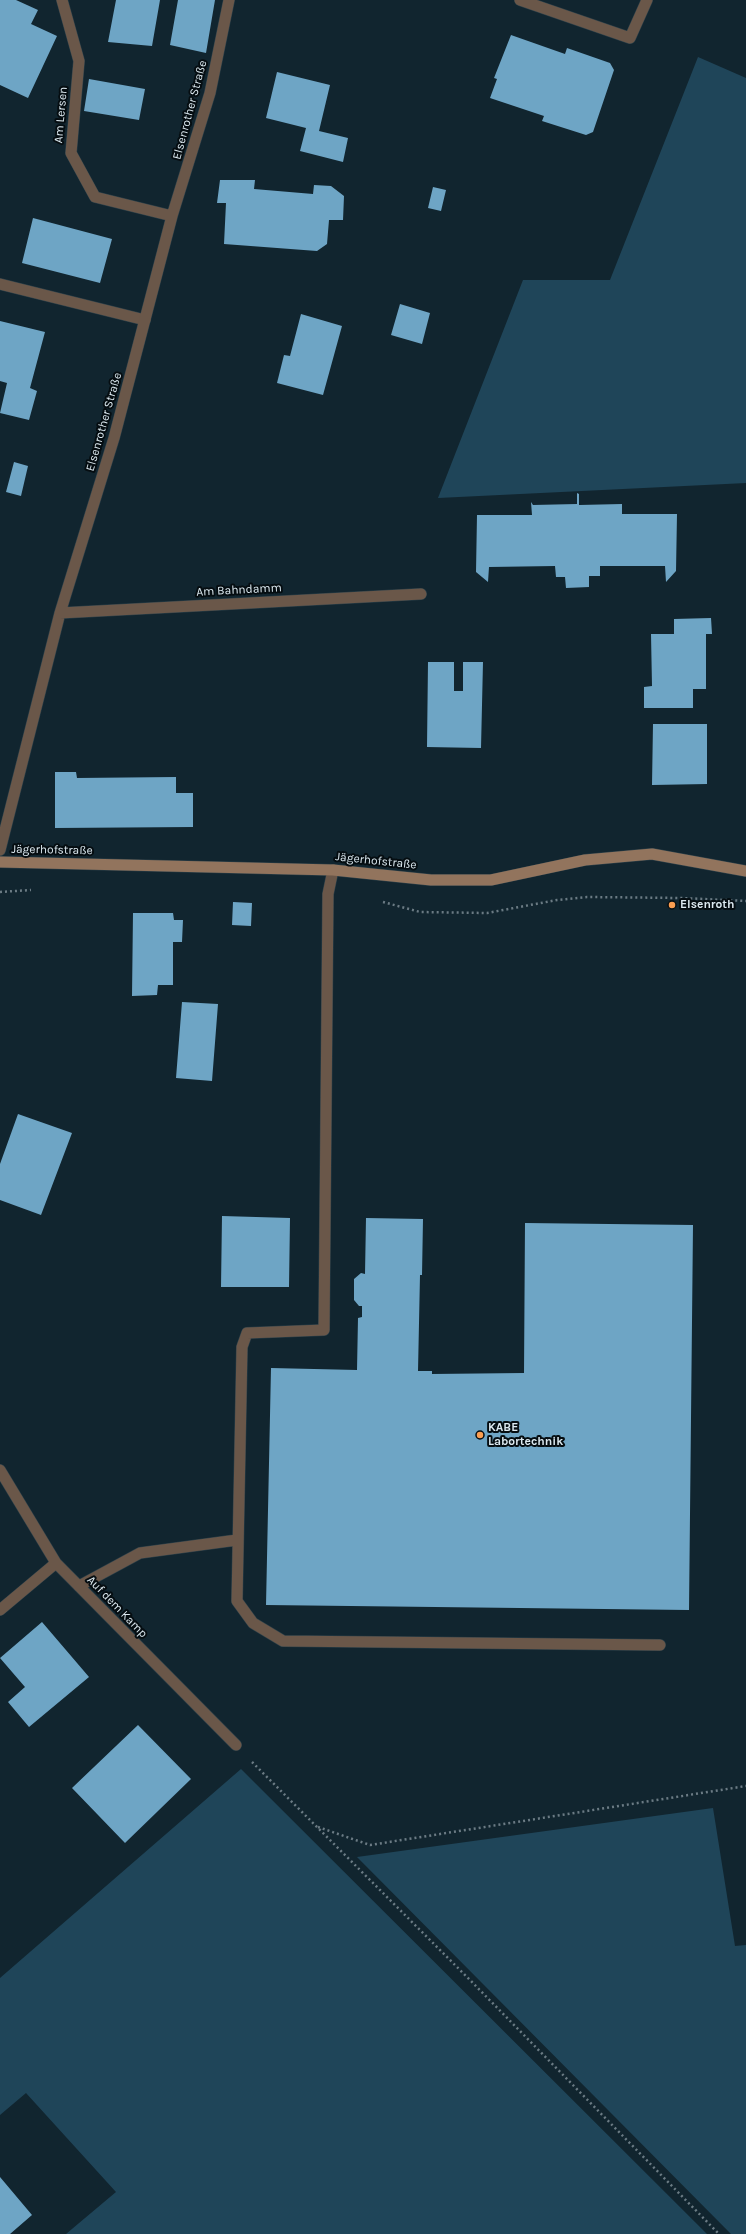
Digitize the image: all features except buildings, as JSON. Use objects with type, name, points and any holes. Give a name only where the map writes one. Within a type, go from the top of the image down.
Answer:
[{"type":"main road","name":"Jägerhofstraße","points":[[0,862],[333,870],[431,880],[491,880],[586,860],[652,854],[746,871]]},
{"type":"street","name":"Am Lersen","points":[[62,0],[79,60],[71,152],[95,197],[172,216]]},
{"type":"street","name":"Elsenrother Straße","points":[[0,850],[60,613],[114,438],[172,216],[210,93],[229,0]]},
{"type":"street","points":[[520,0],[630,38],[647,0]]},
{"type":"street","points":[[0,284],[145,320]]},
{"type":"street","name":"Am Bahndamm","points":[[60,613],[421,594]]},
{"type":"street","points":[[333,870],[328,894],[324,1330],[247,1333],[242,1347],[237,1540],[237,1601],[253,1623],[283,1641],[660,1645]]},
{"type":"street","name":"Auf dem Kamp","points":[[0,1470],[56,1563],[236,1745]]},
{"type":"street","points":[[79,1586],[140,1553],[237,1540]]},
{"type":"street","points":[[0,1610],[56,1563]]},
{"type":"path","points":[[682,898],[746,901]]},
{"type":"path","points":[[236,1745],[719,2234]]},
{"type":"path","points":[[317,1827],[370,1845],[746,1786]]},
{"type":"shaded area","points":[[698,57],[746,78],[746,483],[438,498],[523,280],[610,280]]},
{"type":"shaded area","points":[[241,1769],[707,2234],[66,2234],[116,2192],[26,2093],[0,2115],[0,1978]]},
{"type":"shaded area","points":[[713,1808],[735,1946],[746,1945],[746,2234],[731,2234],[357,1857]]},
{"type":"place","name":"Elsenroth","points":[[672,905]]},
{"type":"place","name":"KABE Labortechnik","points":[[480,1435]]}]
